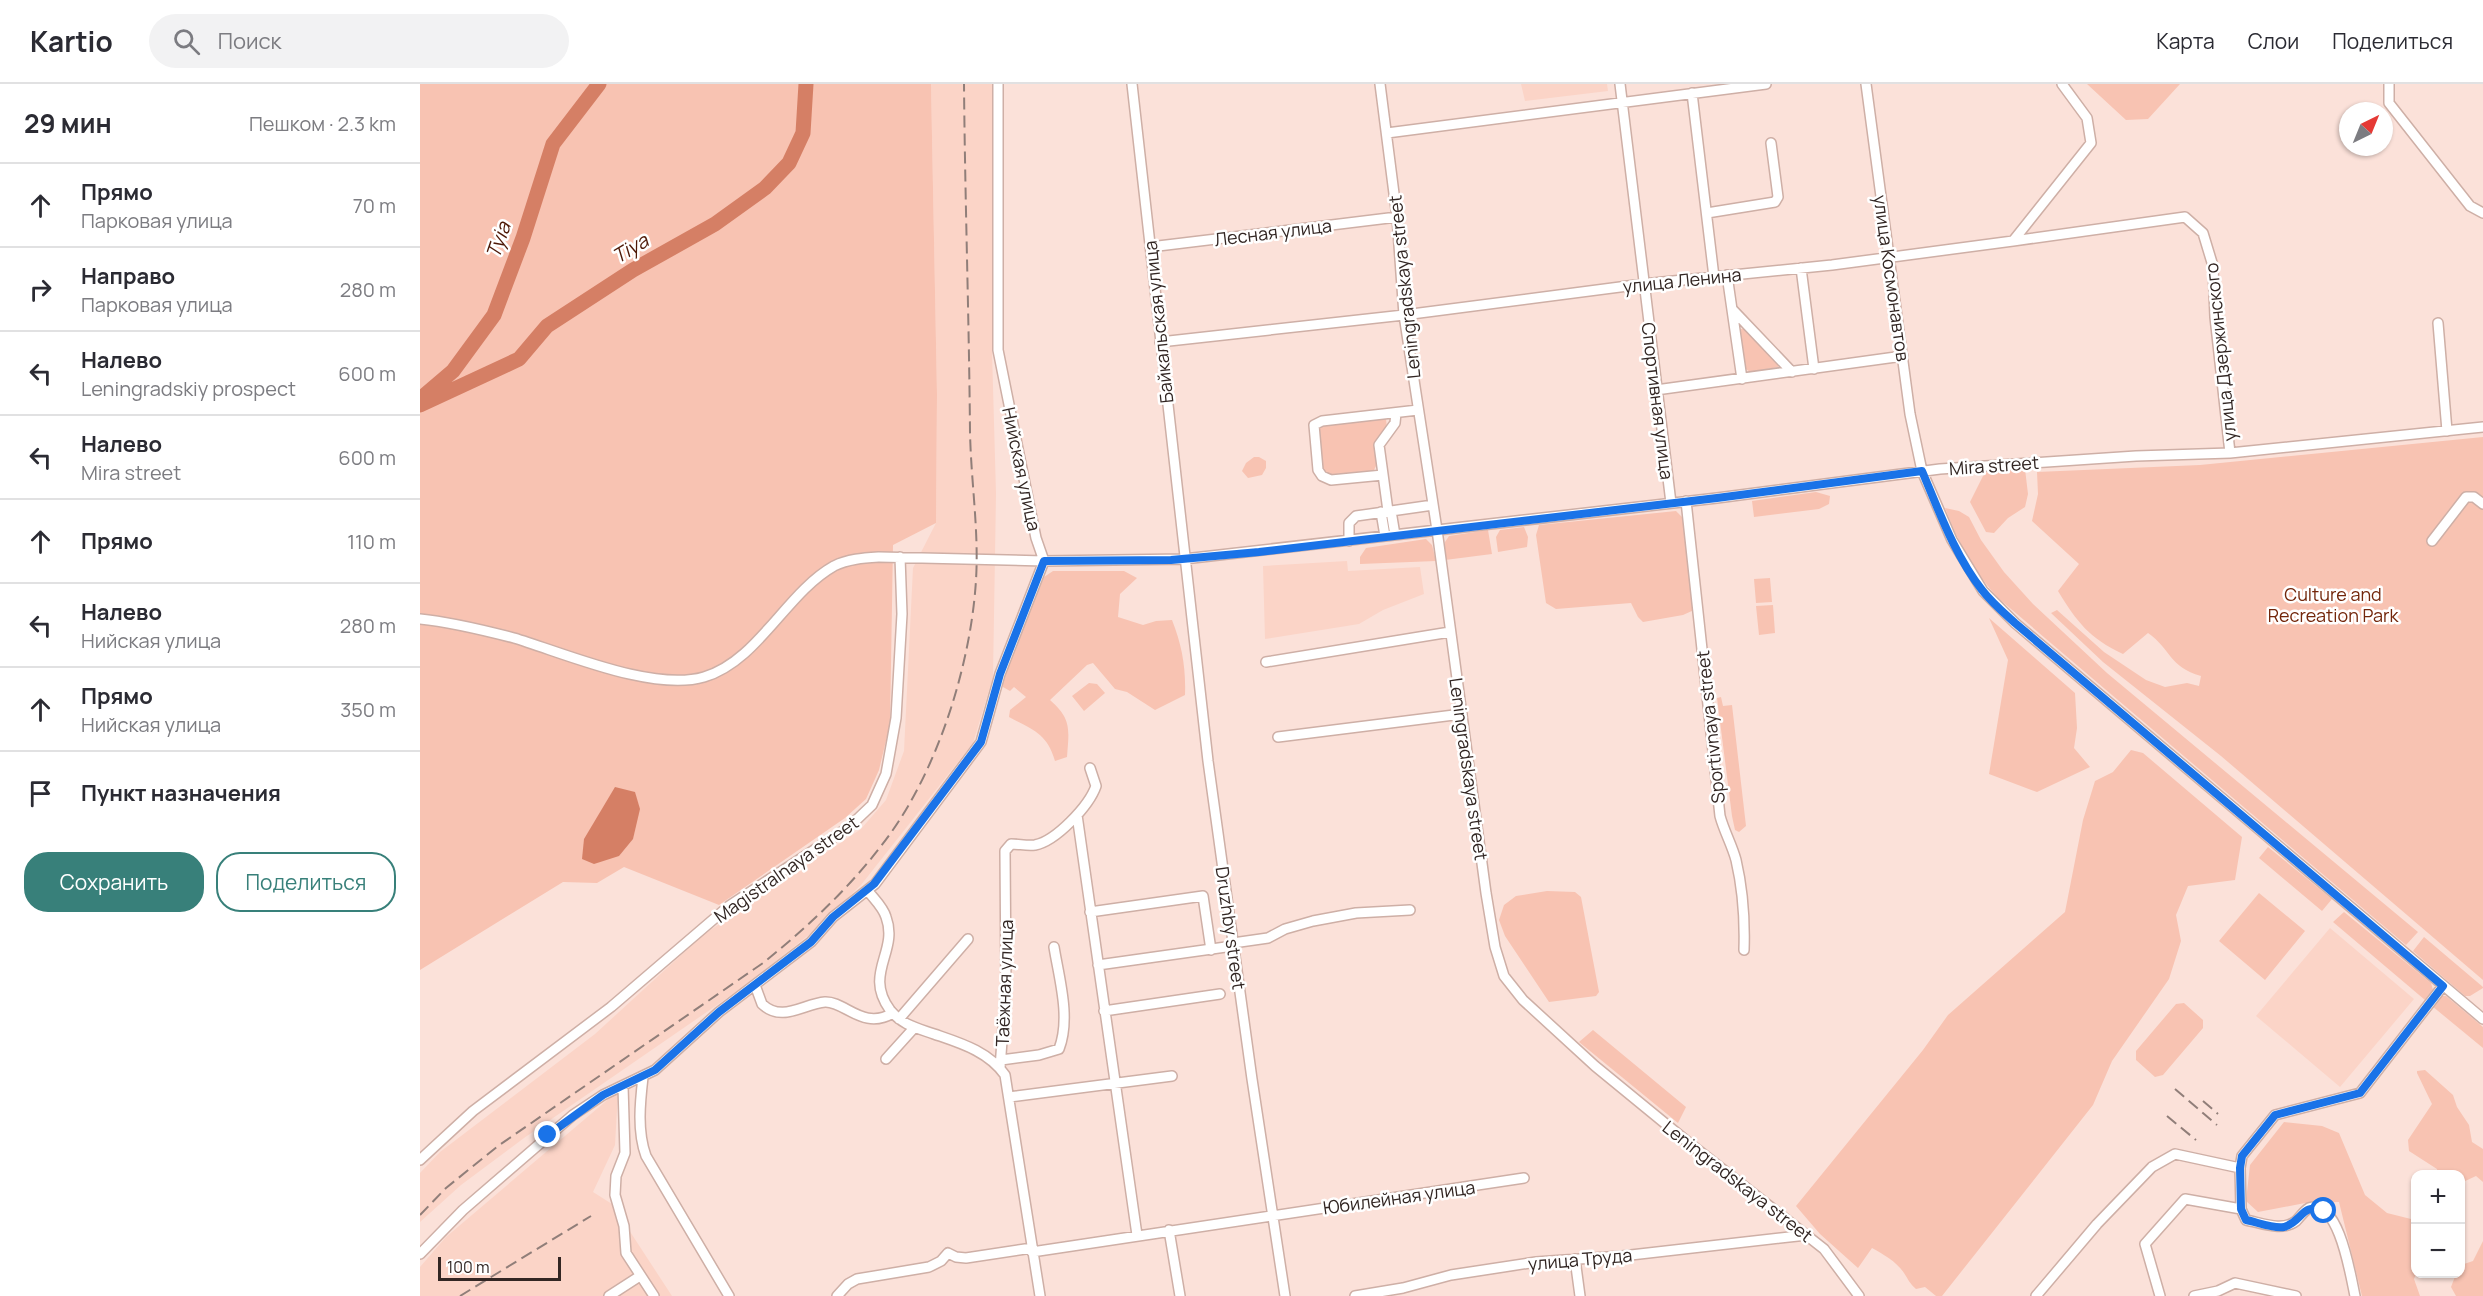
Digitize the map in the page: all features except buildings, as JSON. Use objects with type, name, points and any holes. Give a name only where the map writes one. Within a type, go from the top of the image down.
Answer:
[{"type":"street","name":"Нийская улица","points":[[998,84],[998,350],[1036,538],[1044,561]]},
{"type":"street","name":"Байкальская улица","points":[[1132,84],[1184,559]]},
{"type":"street","name":"Leningradskaya street","points":[[1380,84],[1397,216],[1404,315],[1437,530],[1495,947],[1504,976],[1523,1000],[1569,1044],[1689,1143],[1807,1235],[1839,1266],[1859,1296]]},
{"type":"street","name":"Спортивная улица","points":[[1620,84],[1671,503]]},
{"type":"street","points":[[1387,133],[1766,84]]},
{"type":"street","name":"улица Космонавтов","points":[[1866,84],[1910,414],[1922,471],[1962,559],[1978,585],[2015,623],[2483,1019]]},
{"type":"street","points":[[2013,241],[2091,142],[2087,118],[2062,84]]},
{"type":"street","points":[[2389,84],[2389,103],[2470,206],[2483,213]]},
{"type":"street","points":[[1692,93],[1714,277]]},
{"type":"street","points":[[1707,213],[1775,202],[1778,197],[1771,143]]},
{"type":"street","name":"Лесная улица","points":[[1150,247],[1397,216]]},
{"type":"street","name":"улица Дзержинского","points":[[2013,241],[2185,218],[2203,233],[2213,266],[2230,453]]},
{"type":"street","name":"улица Ленина","points":[[1160,342],[1404,315],[1643,284],[1801,268],[2013,241]]},
{"type":"street","points":[[1801,268],[1814,369]]},
{"type":"street","points":[[1727,275],[1742,379]]},
{"type":"street","points":[[1732,309],[1792,372]]},
{"type":"street","points":[[2438,322],[2447,431]]},
{"type":"street","points":[[1656,390],[1903,356]]},
{"type":"street","points":[[1383,475],[1331,480],[1325,478],[1318,470],[1313,427],[1320,421],[1418,410]]},
{"type":"street","points":[[1390,536],[1379,445],[1395,423],[1396,413]]},
{"type":"street","name":"Mira street","points":[[420,619],[513,638],[620,671],[658,679],[687,681],[718,672],[740,657],[812,584],[834,566],[859,559],[900,557],[1044,561],[1184,559],[1671,503],[1922,471],[2136,456],[2230,453],[2483,427]]},
{"type":"street","points":[[2432,542],[2466,497],[2474,497],[2483,504]]},
{"type":"street","name":"Sportivnaya street","points":[[1686,501],[1720,816],[1723,830],[1736,858],[1745,914],[1744,950]]},
{"type":"street","points":[[1349,541],[1348,527],[1351,520],[1360,515],[1433,505]]},
{"type":"street","name":"Magistralnaya street","points":[[420,1160],[473,1111],[611,1007],[729,906],[849,826],[872,805],[886,774],[896,718],[902,614],[900,557]]},
{"type":"street","name":"Druzhby street","points":[[1184,559],[1233,945],[1286,1296]]},
{"type":"street","points":[[420,1254],[463,1210],[548,1135],[590,1103],[655,1070],[704,1025],[811,942],[833,917],[868,891],[981,742],[1000,674],[1044,561]]},
{"type":"street","points":[[1266,663],[1450,632]]},
{"type":"street","points":[[1278,737],[1462,714]]},
{"type":"street","name":"Таёжная улица","points":[[1040,1296],[1007,1082],[1000,1064],[1006,987],[1005,851],[1011,844],[1035,845],[1045,842],[1077,815],[1096,786],[1089,768]]},
{"type":"street","points":[[1077,815],[1137,1235]]},
{"type":"street","points":[[868,891],[886,917],[889,938],[879,981],[883,998],[896,1016],[914,1028],[972,1048],[1000,1064],[1059,1049],[1063,1032],[1063,1014],[1054,947]]},
{"type":"street","points":[[1090,912],[1203,896],[1210,950]]},
{"type":"street","points":[[1098,965],[1210,950],[1268,938],[1285,929],[1356,913],[1410,909]]},
{"type":"street","points":[[755,985],[762,1004],[775,1012],[792,1011],[824,1002],[861,1017],[896,1016],[968,939]]},
{"type":"street","points":[[2355,1296],[2340,1234],[2333,1218],[2324,1211],[2315,1207],[2307,1209],[2294,1223],[2281,1227],[2246,1220],[2241,1209],[2242,1156],[2275,1115],[2360,1093],[2443,986]]},
{"type":"street","points":[[1104,1011],[1220,994]]},
{"type":"street","points":[[886,1059],[914,1028]]},
{"type":"street","points":[[1009,1096],[1115,1085],[1172,1076]]},
{"type":"street","points":[[644,1077],[640,1116],[645,1156],[729,1296]]},
{"type":"street","points":[[622,1086],[626,1153],[616,1176],[615,1194],[624,1226],[626,1253],[654,1296]]},
{"type":"street","points":[[2036,1296],[2097,1224],[2152,1167],[2175,1154],[2240,1168]]},
{"type":"street","name":"Юбилейная улица","points":[[837,1296],[853,1281],[929,1267],[948,1253],[966,1258],[1032,1250],[1524,1178]]},
{"type":"street","points":[[2160,1296],[2145,1244],[2185,1199],[2241,1209]]},
{"type":"street","points":[[1169,1230],[1180,1296]]},
{"type":"street","name":"улица Труда","points":[[1354,1296],[1403,1288],[1450,1275],[1536,1262],[1683,1250],[1807,1235]]},
{"type":"street","points":[[1575,1260],[1580,1296]]},
{"type":"street","points":[[609,1296],[640,1275]]},
{"type":"street","points":[[2194,1296],[2218,1291],[2235,1283],[2296,1296]]},
{"type":"shaded area","points":[[931,84],[992,84],[992,351],[996,494],[993,677],[973,743],[861,885],[815,930],[743,987],[524,1138],[461,1185],[420,1222],[420,1173],[440,1152],[595,1034],[703,935],[861,829],[886,800],[904,751],[913,568],[936,523],[937,394]]},
{"type":"shaded area","points":[[1521,84],[1607,84],[1608,91],[1525,101]]},
{"type":"shaded area","points":[[1347,561],[1348,571],[1420,567],[1424,594],[1383,610],[1359,624],[1265,639],[1263,566]]},
{"type":"shaded area","points":[[615,787],[635,792],[640,809],[633,839],[619,856],[594,864],[582,859],[584,839]]},
{"type":"shaded area","points":[[2330,928],[2414,999],[2340,1087],[2256,1016]]},
{"type":"shaded area","points":[[618,1091],[615,1145],[593,1192],[612,1204],[672,1296],[420,1296],[420,1267],[446,1237]]},
{"type":"green space","points":[[420,84],[931,84],[937,394],[936,523],[893,545],[890,724],[879,770],[866,799],[845,818],[719,905],[624,867],[597,883],[563,882],[420,970]]},
{"type":"green space","points":[[2087,84],[2180,84],[2148,119],[2126,120]]},
{"type":"green space","points":[[1741,329],[1745,329],[1780,364],[1778,367],[1750,372],[1746,369]]},
{"type":"green space","points":[[1386,419],[1387,428],[1376,441],[1377,464],[1373,472],[1330,476],[1322,470],[1318,428],[1323,425]]},
{"type":"green space","name":"Culture and Recreation Park","points":[[2483,437],[2483,980],[2221,756],[2103,662],[2051,613],[2057,610],[2104,652],[2146,680],[2165,687],[2187,683],[2199,686],[2201,676],[2182,668],[2148,633],[2123,654],[2101,642],[2085,628],[2071,612],[2058,591],[2079,564],[2032,521],[2038,494],[2037,472],[2200,465]]},
{"type":"green space","points":[[1254,457],[1266,461],[1266,468],[1262,475],[1248,478],[1242,471],[1246,463]]},
{"type":"green space","points":[[2025,469],[2028,494],[2025,507],[2008,518],[1994,533],[1986,532],[1970,502],[1985,472]]},
{"type":"green space","points":[[1816,492],[1830,496],[1829,504],[1819,509],[1754,517],[1752,501]]},
{"type":"green space","points":[[1945,508],[1959,511],[1969,517],[1981,540],[2004,572],[2033,604],[2107,673],[2418,932],[2406,945],[1998,598],[1981,578],[1967,556]]},
{"type":"green space","points":[[1676,511],[1683,518],[1694,610],[1683,615],[1643,622],[1631,603],[1556,609],[1546,603],[1536,535],[1539,525]]},
{"type":"green space","points":[[1524,527],[1528,537],[1527,547],[1498,552],[1496,537],[1500,530]]},
{"type":"green space","points":[[1488,530],[1492,554],[1445,560],[1445,542],[1449,536]]},
{"type":"green space","points":[[1426,539],[1432,545],[1436,561],[1360,564],[1360,557],[1366,548]]},
{"type":"green space","points":[[1053,571],[1124,571],[1137,578],[1120,594],[1118,617],[1143,625],[1172,620],[1183,657],[1185,685],[1185,695],[1155,710],[1127,692],[1115,689],[1093,663],[1087,665],[1050,700],[1062,713],[1068,726],[1067,757],[1055,761],[1048,744],[1038,733],[1009,717],[1010,710],[1026,697],[1014,687],[1010,691],[1003,687],[1002,680],[1044,577]]},
{"type":"green space","points":[[1770,578],[1772,602],[1756,603],[1754,579]]},
{"type":"green space","points":[[1773,605],[1775,633],[1759,635],[1756,606]]},
{"type":"green space","points":[[1989,618],[2075,693],[2077,728],[2074,748],[2090,767],[2037,792],[1989,774],[2008,660]]},
{"type":"green space","points":[[1089,683],[1097,684],[1105,693],[1084,711],[1072,696]]},
{"type":"green space","points":[[1721,697],[1723,706],[1732,705],[1746,826],[1739,832],[1735,830],[1732,816],[1717,698]]},
{"type":"green space","points":[[2131,750],[2143,753],[2242,837],[2235,880],[2188,886],[2176,915],[2181,941],[2169,979],[2112,1061],[2093,1105],[1942,1296],[1936,1296],[1925,1287],[1916,1289],[1898,1265],[1872,1248],[1858,1268],[1820,1234],[1796,1206],[1923,1050],[1948,1015],[2065,912],[2083,820],[2095,781],[2113,772]]},
{"type":"green space","points":[[2268,847],[2332,899],[2322,911],[2259,858]]},
{"type":"green space","points":[[1547,891],[1575,892],[1581,897],[1599,992],[1596,996],[1549,1002],[1505,936],[1499,920],[1504,905],[1516,896]]},
{"type":"green space","points":[[2259,893],[2305,931],[2265,980],[2219,941]]},
{"type":"green space","points":[[2344,912],[2431,983],[2433,990],[2425,1000],[2333,922]]},
{"type":"green space","points":[[2424,937],[2483,988],[2470,996],[2465,996],[2413,951]]},
{"type":"green space","points":[[2441,996],[2446,996],[2483,1027],[2483,1048],[2432,1006]]},
{"type":"green space","points":[[2184,1003],[2203,1020],[2203,1028],[2163,1075],[2155,1077],[2136,1060],[2136,1051],[2176,1004]]},
{"type":"green space","points":[[1593,1030],[1686,1107],[1678,1123],[1579,1042]]},
{"type":"green space","points":[[2425,1070],[2453,1095],[2457,1107],[2469,1125],[2472,1142],[2483,1149],[2483,1182],[2476,1176],[2465,1181],[2465,1170],[2437,1170],[2409,1151],[2408,1140],[2432,1104],[2417,1071]]},
{"type":"green space","points":[[2284,1122],[2322,1126],[2339,1133],[2365,1195],[2387,1213],[2411,1219],[2411,1278],[2414,1278],[2420,1296],[2362,1296],[2339,1202],[2305,1203],[2258,1212],[2246,1201],[2250,1165]]},
{"type":"green space","points":[[2483,1241],[2483,1296],[2456,1296],[2451,1287],[2454,1278],[2465,1278],[2465,1264],[2473,1261]]},
{"type":"waterway","name":"Tyia","points":[[420,399],[453,371],[494,315],[523,238],[553,144],[599,84]]},
{"type":"waterway","name":"Tiya","points":[[420,405],[519,359],[547,326],[633,270],[715,224],[765,188],[789,163],[803,133],[806,84]]},
{"type":"railway","points":[[420,1215],[446,1188],[498,1146],[763,963],[798,934],[862,870],[908,807],[923,777],[937,746],[960,679],[973,612],[976,580],[970,432],[964,84]]},
{"type":"railway","points":[[2175,1089],[2217,1125]]},
{"type":"railway","points":[[2203,1101],[2218,1114]]},
{"type":"railway","points":[[2167,1116],[2196,1140]]},
{"type":"railway","points":[[460,1296],[591,1216]]},
{"type":"route","points":[[548,1135],[603,1095],[655,1070],[719,1012],[811,942],[833,917],[859,899],[874,884],[981,742],[1000,674],[1044,561],[1171,560],[1259,552],[1717,498],[1922,471],[1962,559],[1974,579],[1994,603],[2443,986],[2360,1093],[2275,1115],[2242,1156],[2241,1209],[2246,1220],[2281,1227],[2294,1223],[2307,1209],[2315,1207],[2324,1211]]}]
